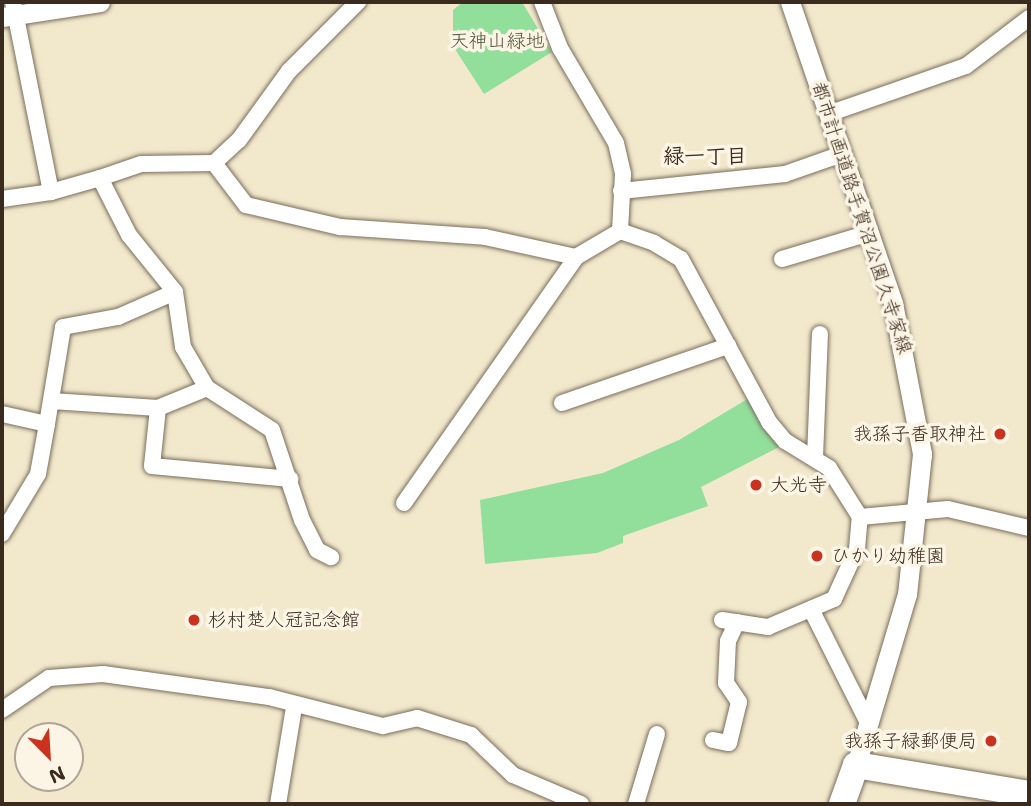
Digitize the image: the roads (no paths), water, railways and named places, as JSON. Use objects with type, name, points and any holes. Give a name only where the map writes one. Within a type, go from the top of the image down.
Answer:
[{"type":"highway","points":[[842,804],[856,765],[1029,791]]},
{"type":"street","points":[[51,192],[11,11],[100,2]]},
{"type":"street","points":[[2,199],[51,192],[141,164],[214,163],[239,140],[289,71],[358,2]]},
{"type":"street","points":[[542,2],[560,48],[615,143],[621,191],[620,232]]},
{"type":"street","name":"都市計画道路手賀沼公園久寺家線","points":[[790,2],[869,233],[912,375],[922,454],[920,512],[907,594],[856,765]]},
{"type":"street","points":[[828,114],[966,66],[1029,18]]},
{"type":"street","points":[[621,191],[785,174],[842,154]]},
{"type":"street","points":[[214,163],[246,205],[271,212],[340,226],[485,237],[576,257]]},
{"type":"street","points":[[100,178],[129,235],[175,292],[183,347],[207,388],[272,430],[312,540],[331,557]]},
{"type":"street","points":[[404,503],[576,257],[620,232]]},
{"type":"street","points":[[620,232],[681,259],[769,422],[785,441],[815,457],[860,517],[857,549],[834,599],[768,627],[729,621],[726,683],[739,702],[728,743]]},
{"type":"street","points":[[782,259],[869,233]]},
{"type":"street","points":[[2,534],[38,474],[63,327],[118,317],[175,292]]},
{"type":"street","points":[[815,457],[820,334]]},
{"type":"street","points":[[562,403],[728,346]]},
{"type":"street","points":[[51,401],[158,408],[207,388]]},
{"type":"street","points":[[158,408],[152,466],[290,480]]},
{"type":"street","points":[[2,414],[47,424]]},
{"type":"street","points":[[860,517],[948,509],[1029,528]]},
{"type":"street","points":[[811,609],[867,721]]},
{"type":"street","points":[[2,710],[49,678],[103,674],[269,697],[294,707],[383,726],[417,718],[448,725],[471,735],[513,775],[581,804]]},
{"type":"street","points":[[278,804],[294,707]]},
{"type":"street","points":[[636,804],[657,734]]},
{"type":"place","name":"我孫子香取神社","points":[[1000,434]]},
{"type":"place","name":"大光寺","points":[[756,485]]},
{"type":"place","name":"ひかり幼稚園","points":[[817,556]]},
{"type":"place","name":"杉村楚人冠記念館","points":[[194,620]]},
{"type":"place","name":"我孫子緑郵便局","points":[[991,741]]},
{"type":"district","name":"緑一丁目","points":[[705,156]]},
{"type":"park label","name":"天神山緑地","points":[[497,41]]}]
